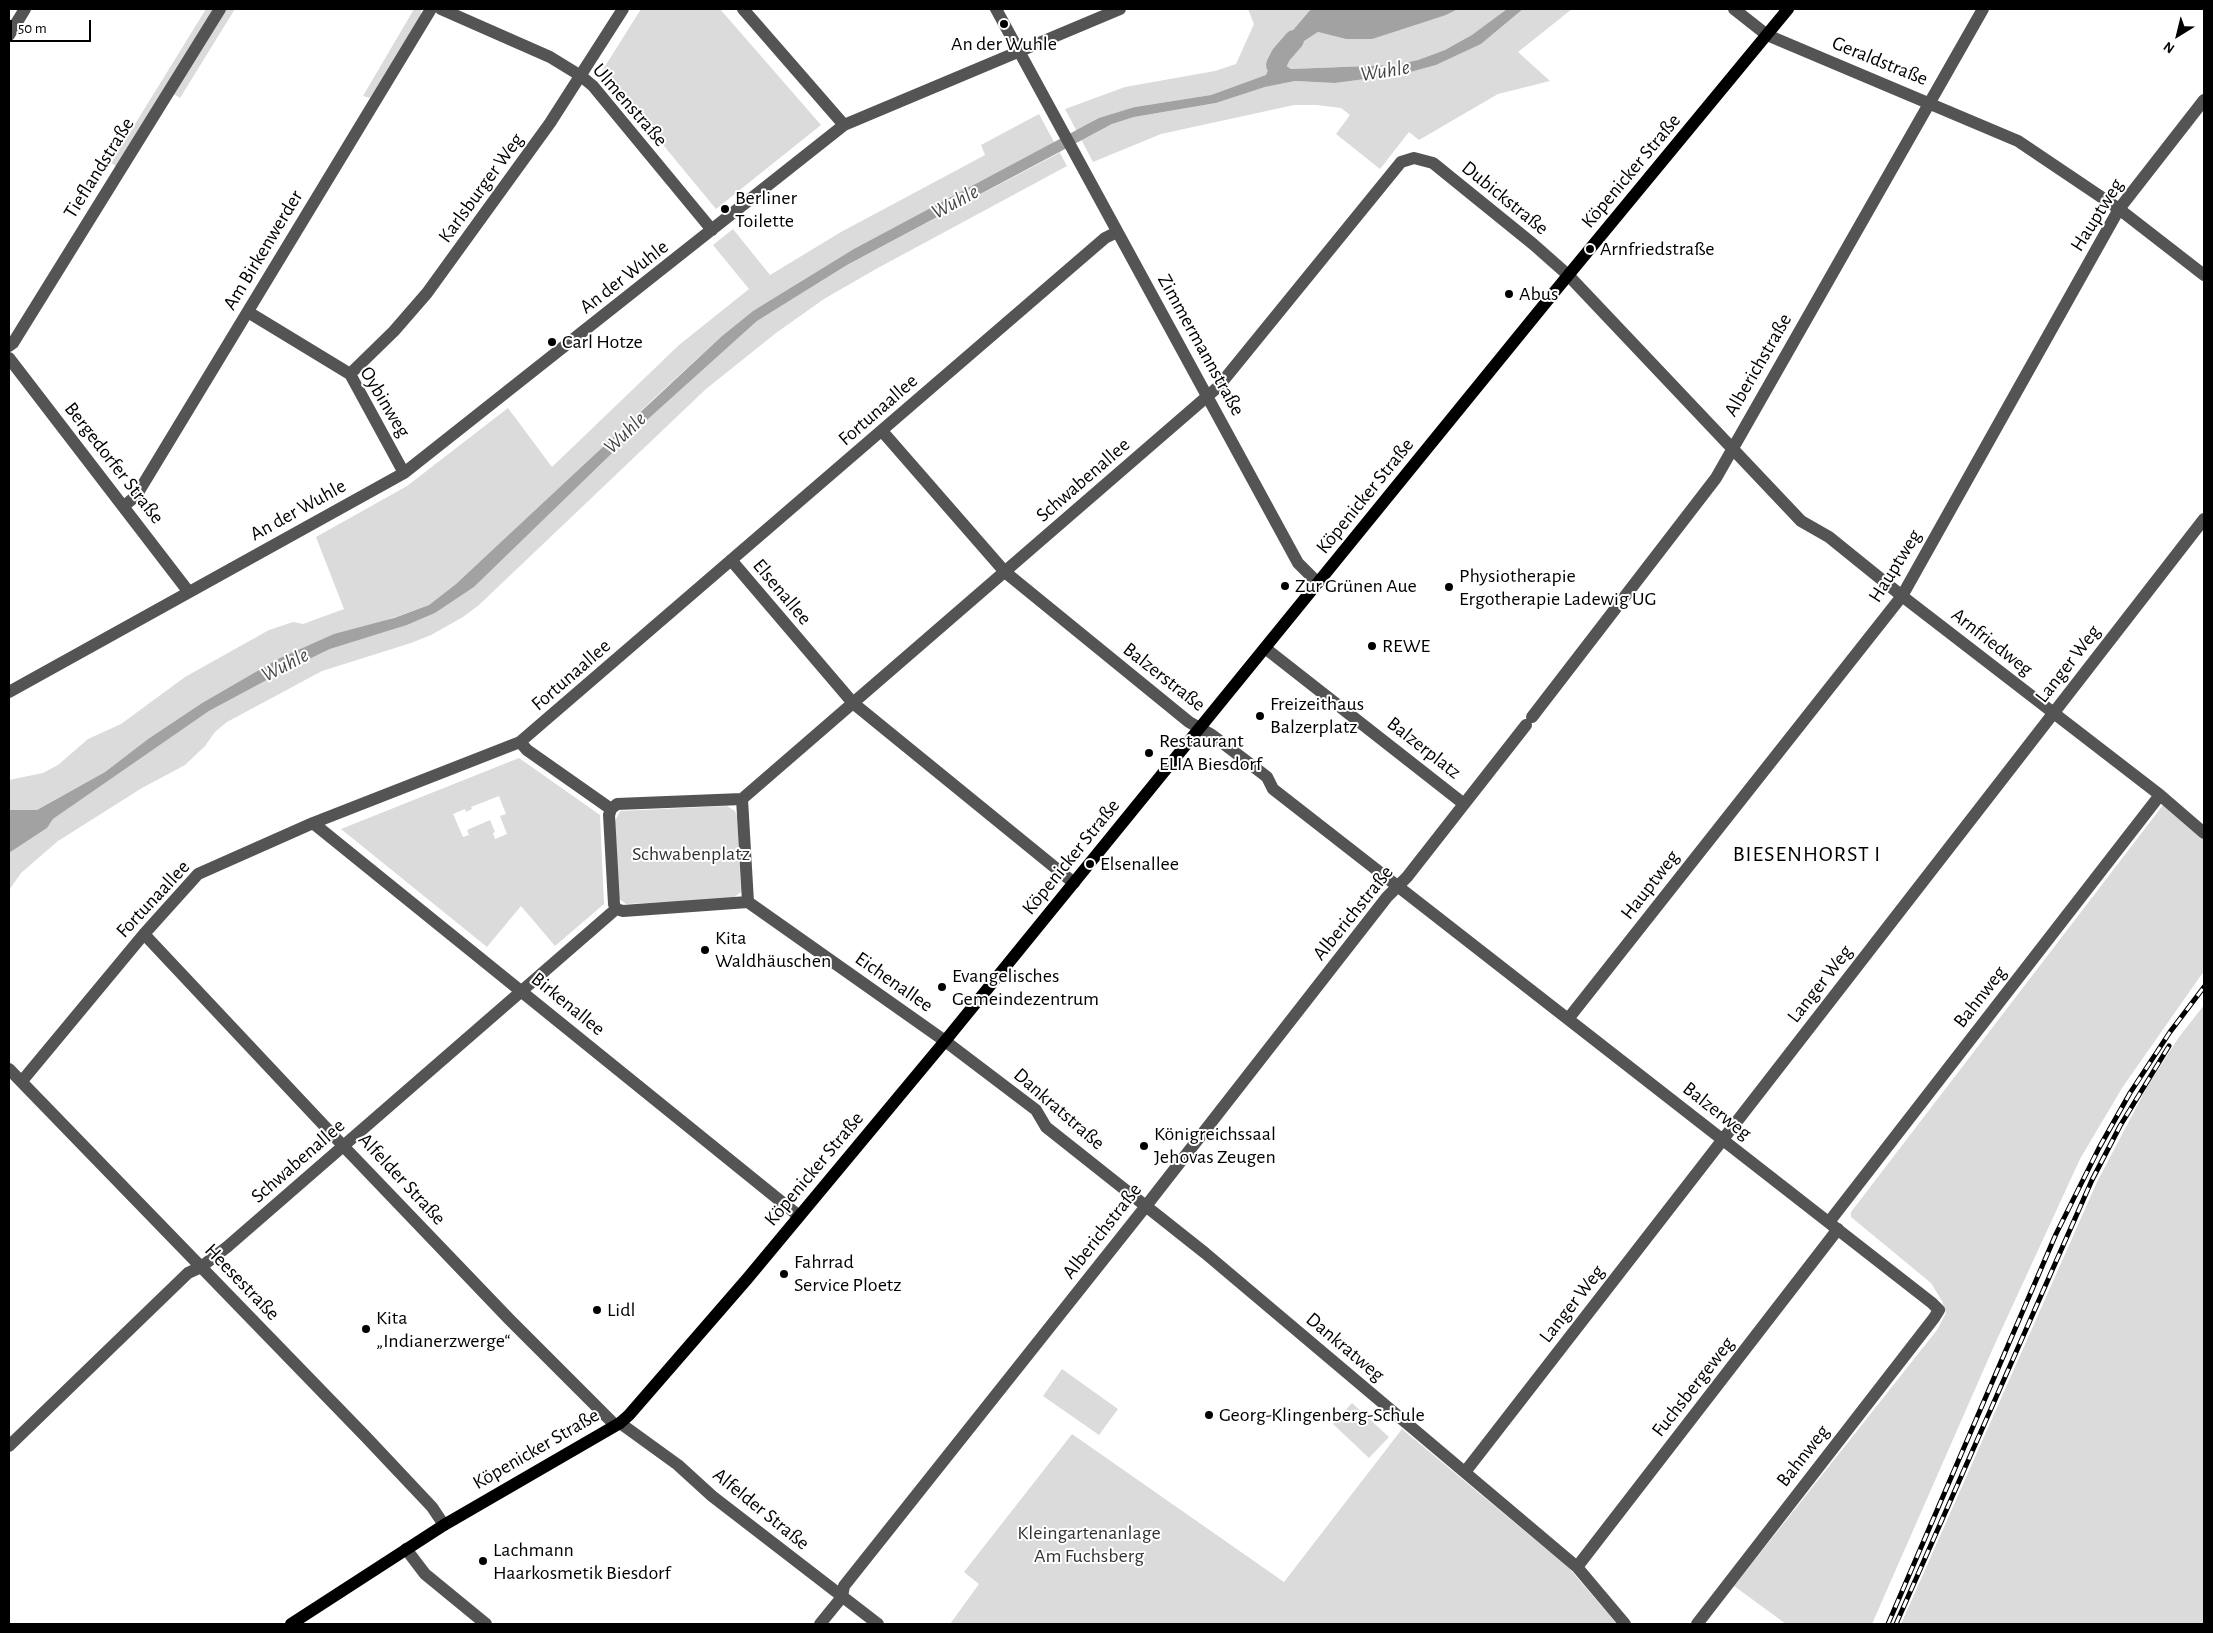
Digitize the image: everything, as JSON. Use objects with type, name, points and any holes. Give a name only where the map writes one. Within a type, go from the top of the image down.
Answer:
[{"type":"main road","name":"Köpenicker Straße","points":[[292,1624],[444,1525],[618,1424],[660,1380],[945,1041],[1568,275],[1788,9]]},
{"type":"street","points":[[9,35],[25,9]]},
{"type":"street","name":"Tieflandstraße","points":[[9,346],[13,343],[220,9]]},
{"type":"street","name":"Am Birkenwerder","points":[[124,506],[136,496],[431,9]]},
{"type":"street","name":"Ulmenstraße","points":[[441,9],[550,57],[582,76],[593,86],[712,230]]},
{"type":"street","name":"Karlsburger Weg","points":[[350,374],[394,331],[427,293],[550,123],[582,76],[623,9]]},
{"type":"street","points":[[742,9],[844,125]]},
{"type":"street","name":"Zimmermannstraße","points":[[996,9],[1298,563],[1318,583]]},
{"type":"street","name":"An der Wuhle","points":[[9,692],[188,591],[404,473],[844,125],[1120,9]]},
{"type":"street","name":"Geraldstraße","points":[[1734,9],[1767,35],[1930,102],[2018,141],[2119,209],[2204,275]]},
{"type":"street","name":"Alberichstraße","points":[[820,1624],[842,1597],[844,1586],[1146,1206],[1381,904],[1407,877],[1708,489],[1983,9]]},
{"type":"street","name":"Hauptweg","points":[[1568,1019],[1902,596],[2119,209],[2204,100]]},
{"type":"street","name":"Dubickstraße","points":[[1414,158],[1433,163],[1568,275]]},
{"type":"street","name":"Schwabenallee","points":[[742,799],[1207,396],[1236,364],[1401,162],[1414,158]]},
{"type":"street","name":"Fortunaallee","points":[[22,1081],[144,934],[198,874],[313,823],[520,742],[1105,238],[1117,232]]},
{"type":"street","points":[[1568,275],[1732,448]]},
{"type":"street","name":"Oybinweg","points":[[248,312],[350,374],[404,473]]},
{"type":"street","name":"Bergedorfer Straße","points":[[11,365],[124,506],[188,591]]},
{"type":"street","name":"Balzerstraße","points":[[882,431],[1004,572],[1186,720],[1212,735],[1267,777],[1273,789],[1470,944]]},
{"type":"street","name":"Arnfriedweg","points":[[1732,448],[1801,521],[1829,537],[1902,596],[2160,795],[2204,833]]},
{"type":"street","name":"Langer Weg","points":[[1466,1472],[2204,519]]},
{"type":"street","name":"Elsenallee","points":[[732,560],[853,703],[1074,883]]},
{"type":"street","name":"Balzerplatz","points":[[1265,648],[1464,804]]},
{"type":"street","points":[[520,742],[527,750],[611,809]]},
{"type":"street","name":"Bahnweg","points":[[1834,1226],[2160,795]]},
{"type":"street","points":[[742,799],[748,902],[623,911],[616,909],[614,904],[609,815],[611,809],[617,804],[742,799]]},
{"type":"street","name":"Birkenallee","points":[[313,823],[799,1216]]},
{"type":"street","name":"Eichenallee","points":[[748,902],[945,1041]]},
{"type":"street","name":"Schwabenallee","points":[[9,1446],[188,1273],[201,1267],[227,1247],[616,909]]},
{"type":"street","name":"Alfelder Straße","points":[[144,934],[509,1319],[618,1424],[678,1465],[712,1496],[878,1624]]},
{"type":"street","name":"Balzerweg","points":[[1470,944],[1834,1226],[1939,1310]]},
{"type":"street","name":"Dankratstraße","points":[[945,1041],[1036,1110],[1046,1126],[1146,1206]]},
{"type":"street","name":"Heesestraße","points":[[9,1069],[428,1503],[444,1525]]},
{"type":"street","name":"Dankratweg","points":[[1146,1206],[1205,1253],[1577,1567],[1624,1624]]},
{"type":"street","name":"Fuchsbergeweg","points":[[1577,1567],[1834,1226]]},
{"type":"street","name":"Bahnweg","points":[[1697,1624],[1939,1310]]},
{"type":"street","points":[[406,1549],[425,1574],[486,1624]]},
{"type":"green space","points":[[206,9],[215,9],[116,166],[111,163]]},
{"type":"green space","points":[[225,9],[235,9],[180,98],[174,94]]},
{"type":"green space","points":[[414,9],[421,9],[421,15],[370,98],[363,96]]},
{"type":"green space","points":[[641,9],[720,9],[821,125],[716,209],[602,71]]},
{"type":"green space","points":[[1248,9],[1311,9],[1290,35],[1298,45],[1318,32],[1346,39],[1446,15],[1458,9],[1507,9],[1472,36],[1445,50],[1418,60],[1395,65],[1291,69],[1285,65],[1285,57],[1295,47],[1288,39],[1276,53],[1267,75],[1211,95],[1135,107],[1082,140],[1112,124],[1134,117],[1216,103],[1265,87],[1295,81],[1335,83],[1402,74],[1436,65],[1481,44],[1523,9],[1572,9],[1518,52],[1550,81],[1498,94],[1419,140],[1409,132],[1380,169],[1336,134],[1350,115],[1341,108],[1317,105],[1294,105],[1161,134],[1093,162],[1065,109],[1125,87],[1215,71],[1236,64],[1254,24]]},
{"type":"green space","points":[[1039,114],[1067,166],[876,269],[824,299],[776,333],[706,389],[479,605],[463,617],[431,635],[411,643],[322,671],[227,722],[215,732],[205,746],[185,765],[142,788],[58,841],[21,873],[9,890],[9,853],[47,828],[53,819],[209,711],[330,649],[407,625],[435,613],[474,587],[637,429],[757,321],[847,265],[1059,153],[1054,143],[753,311],[722,336],[649,403],[581,469],[456,584],[429,605],[278,659],[202,703],[148,739],[105,772],[37,810],[9,810],[9,780],[43,773],[58,765],[88,739],[121,724],[185,677],[269,630],[293,622],[303,624],[344,609],[316,537],[407,486],[508,408],[552,467],[679,345],[749,289],[713,245],[733,229],[770,275],[841,232],[985,155],[981,145]]},
{"type":"green space","points":[[519,758],[600,815],[604,904],[555,946],[521,906],[487,947],[341,829]],"holes":[[[499,796],[506,814],[500,816],[507,834],[495,839],[493,833],[495,832],[490,820],[467,830],[469,835],[463,837],[453,814],[465,809],[466,812],[472,809],[471,807]]]},
{"type":"green space","points":[[2163,805],[2204,826],[2204,971],[2122,1088],[2080,1159],[1994,1346],[1872,1624],[1786,1624],[1734,1586],[1937,1330],[1946,1313],[1942,1301],[1931,1283],[1851,1217],[1851,1212]]},
{"type":"green space","name":"Schwabenplatz","points":[[727,806],[735,811],[737,816],[741,892],[732,899],[626,904],[619,899],[615,821],[620,811]]},
{"type":"green space","points":[[2204,1005],[2204,1624],[1901,1624],[2097,1182],[2147,1087],[2179,1037]]},
{"type":"green space","points":[[1062,1369],[1118,1409],[1099,1435],[1043,1396]]},
{"type":"green space","points":[[1352,1403],[1389,1437],[1369,1458],[1333,1424]]},
{"type":"green space","name":"Kleingartenanlage Am Fuchsberg","points":[[1402,1429],[1569,1568],[1617,1624],[950,1624],[979,1584],[964,1572],[1072,1434],[1284,1582]]},
{"type":"water","points":[[1311,9],[1458,9],[1446,15],[1372,39],[1346,39],[1318,32],[1298,45],[1289,35]]},
{"type":"water","points":[[1507,9],[1523,9],[1481,44],[1436,65],[1403,74],[1335,83],[1295,81],[1265,87],[1216,103],[1134,117],[1112,124],[847,265],[757,321],[637,429],[474,587],[435,613],[407,625],[330,649],[209,711],[53,819],[47,828],[9,853],[9,810],[37,810],[105,772],[148,739],[202,703],[278,659],[334,634],[394,618],[429,605],[456,584],[722,336],[753,311],[854,249],[1099,118],[1135,107],[1211,95],[1266,75],[1276,53],[1288,38],[1296,47],[1285,57],[1285,65],[1291,69],[1395,65],[1418,60],[1445,50],[1472,35]]},
{"type":"waterway","name":"Wuhle","points":[[1276,65],[1281,55],[1294,40]]},
{"type":"railway","points":[[1888,1624],[2056,1234],[2099,1148],[2130,1093],[2170,1032],[2204,987]]},
{"type":"railway","points":[[1896,1624],[2092,1180],[2120,1126],[2169,1046]]},
{"type":"place","name":"An der Wuhle","points":[[1004,24]]},
{"type":"place","name":"Berliner Toilette","points":[[725,209]]},
{"type":"place","name":"Arnfriedstraße","points":[[1590,249]]},
{"type":"place","name":"Abus","points":[[1509,294]]},
{"type":"place","name":"Carl Hotze","points":[[552,342]]},
{"type":"place","name":"Zur Grünen Aue","points":[[1285,586]]},
{"type":"place","name":"Physiotherapie Ergotherapie Ladewig UG","points":[[1449,587]]},
{"type":"place","name":"REWE","points":[[1372,646]]},
{"type":"place","name":"Freizeithaus Balzerplatz","points":[[1260,716]]},
{"type":"place","name":"Restaurant ELIA Biesdorf","points":[[1149,753]]},
{"type":"place","name":"Elsenallee","points":[[1090,864]]},
{"type":"place","name":"Kita Waldhäuschen","points":[[705,950]]},
{"type":"place","name":"Evangelisches Gemeindezentrum","points":[[942,987]]},
{"type":"place","name":"Königreichssaal Jehovas Zeugen","points":[[1144,1146]]},
{"type":"place","name":"Fahrrad Service Ploetz","points":[[784,1274]]},
{"type":"place","name":"Lidl","points":[[597,1310]]},
{"type":"place","name":"Kita „Indianerzwerge“","points":[[366,1329]]},
{"type":"place","name":"Georg-Klingenberg-Schule","points":[[1209,1415]]},
{"type":"place","name":"Lachmann Haarkosmetik Biesdorf","points":[[483,1561]]},
{"type":"district","name":"BIESENHORST I","points":[[1807,854]]}]
